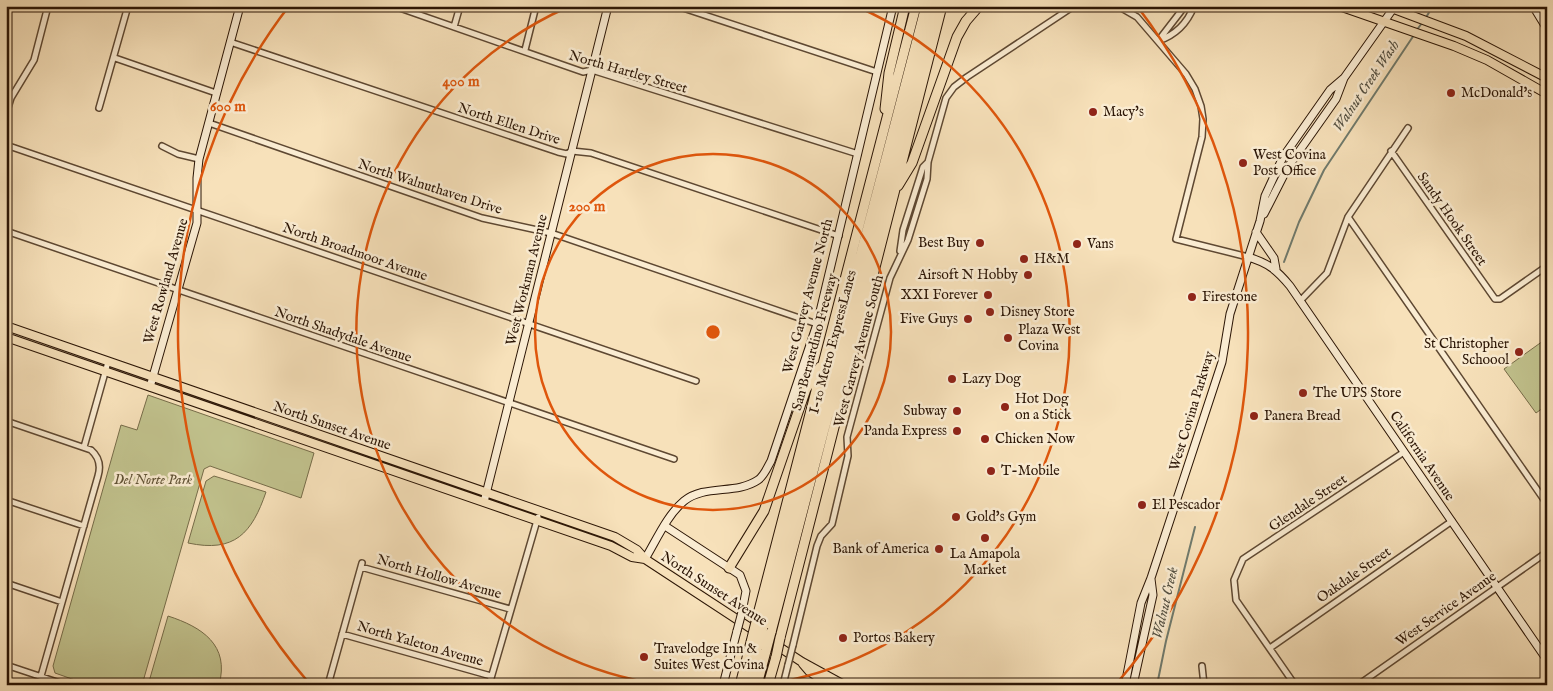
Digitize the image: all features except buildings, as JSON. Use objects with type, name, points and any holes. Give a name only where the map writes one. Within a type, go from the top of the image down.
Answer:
[{"type":"highway","points":[[879,151],[889,73],[905,6]]},
{"type":"highway","name":"San Bernardino Freeway","points":[[740,685],[765,630],[824,360],[916,6]]},
{"type":"highway","name":"I-10 Metro ExpressLanes","points":[[765,630],[926,6]]},
{"type":"highway","name":"I-10 Metro ExpressLanes","points":[[749,685],[935,6]]},
{"type":"highway","points":[[768,685],[942,6]]},
{"type":"highway","points":[[893,195],[912,163],[957,37],[966,21],[979,6]]},
{"type":"highway","points":[[730,568],[764,511],[806,388],[824,360]]},
{"type":"highway","name":"I-10 Metro ExpressLanes","points":[[757,685],[758,647]]},
{"type":"main road","points":[[1339,6],[1385,21],[1487,60],[1547,94]]},
{"type":"main road","points":[[1391,7],[1466,36],[1543,73],[1547,78]]},
{"type":"main road","name":"North Sunset Avenue","points":[[6,326],[615,537],[637,550],[645,559],[765,630],[802,662]]},
{"type":"main road","name":"North Sunset Avenue","points":[[6,337],[611,546],[632,557],[645,559]]},
{"type":"main road","points":[[802,662],[809,671],[830,685]]},
{"type":"main road","points":[[802,662],[844,685]]},
{"type":"street","points":[[6,114],[11,98],[34,60],[48,6]]},
{"type":"street","points":[[99,108],[115,58],[128,6]]},
{"type":"street","name":"West Rowland Avenue","points":[[150,387],[198,211],[196,178],[199,159],[240,6]]},
{"type":"street","name":"North Hartley Street","points":[[394,6],[525,50],[583,72],[592,70],[858,154]]},
{"type":"street","points":[[454,27],[460,6]]},
{"type":"street","points":[[525,50],[536,6]]},
{"type":"street","name":"West Workman Avenue","points":[[484,502],[608,6]]},
{"type":"street","points":[[677,6],[877,72]]},
{"type":"street","name":"West Garvey Avenue North","points":[[645,559],[665,526],[685,500],[715,490],[747,485],[758,480],[771,461],[817,324],[893,6]]},
{"type":"street","name":"West Garvey Avenue South","points":[[783,685],[817,546],[822,536],[832,524],[848,456],[847,437],[890,278],[900,254],[903,230],[923,167],[928,162],[946,98],[956,85],[1074,6]]},
{"type":"street","points":[[1118,6],[1137,18],[1191,82],[1203,119],[1202,137],[1176,239],[1248,256]]},
{"type":"street","points":[[1158,41],[1185,6]]},
{"type":"street","points":[[1158,41],[1172,36],[1182,27],[1194,6]]},
{"type":"street","points":[[1533,6],[1547,29]]},
{"type":"street","name":"West Covina Parkway","points":[[1126,683],[1143,594],[1151,578],[1210,404],[1222,362],[1230,314],[1260,221],[1265,196],[1283,157],[1330,90],[1344,78],[1385,21],[1391,7]]},
{"type":"street","name":"North Ellen Drive","points":[[230,42],[558,152],[567,154],[572,151],[591,152],[838,236]]},
{"type":"street","points":[[115,58],[216,93]]},
{"type":"street","name":"North Walnuthaven Drive","points":[[209,123],[482,218],[551,233],[817,324]]},
{"type":"street","points":[[1300,301],[1327,273],[1348,217],[1408,128]]},
{"type":"street","name":"North Broadmoor Avenue","points":[[6,145],[696,381]]},
{"type":"street","points":[[162,146],[178,154],[199,159]]},
{"type":"street","name":"Sandy Hook Street","points":[[1391,151],[1495,299],[1500,299],[1547,266]]},
{"type":"street","points":[[1348,217],[1547,504]]},
{"type":"street","name":"North Shadydale Avenue","points":[[6,231],[177,291],[674,459]]},
{"type":"street","points":[[1256,232],[1274,258],[1276,269]]},
{"type":"street","name":"California Avenue","points":[[1248,256],[1276,269],[1300,301],[1547,660]]},
{"type":"street","points":[[84,447],[108,362]]},
{"type":"street","points":[[6,421],[94,452],[100,469],[41,676]]},
{"type":"street","name":"Glendale Street","points":[[1270,648],[1236,600],[1234,580],[1244,559],[1404,452]]},
{"type":"street","points":[[6,500],[84,526]]},
{"type":"street","points":[[489,685],[540,510]]},
{"type":"street","name":"Oakdale Street","points":[[1270,648],[1452,521]]},
{"type":"street","points":[[665,526],[740,575],[746,585],[742,612],[723,685]]},
{"type":"street","name":"West Service Avenue","points":[[1358,685],[1547,552]]},
{"type":"street","name":"North Hollow Avenue","points":[[342,634],[362,565],[510,609]]},
{"type":"street","name":"West Covina Parkway","points":[[1133,685],[1153,595],[1151,578]]},
{"type":"street","points":[[6,583],[62,602]]},
{"type":"street","points":[[1138,667],[1134,658],[1143,614],[1139,612]]},
{"type":"street","points":[[328,685],[342,634]]},
{"type":"street","name":"North Yaleton Avenue","points":[[342,634],[491,676]]},
{"type":"street","points":[[1270,648],[1295,685]]},
{"type":"street","points":[[6,664],[66,685]]},
{"type":"street","points":[[1202,666],[1204,685]]},
{"type":"green space","points":[[1543,341],[1547,347],[1547,405],[1536,413],[1504,369]]},
{"type":"green space","name":"Del Norte Park","points":[[148,395],[314,453],[301,498],[210,466],[204,469],[142,685],[89,685],[55,673],[53,666],[121,425],[137,430]]},
{"type":"green space","points":[[214,476],[266,492],[261,506],[248,529],[230,542],[218,545],[188,543],[206,481]]},
{"type":"green space","points":[[168,616],[202,632],[217,648],[221,671],[219,685],[148,685]]},
{"type":"waterway","name":"Walnut Creek Wash","points":[[1425,19],[1433,6]]},
{"type":"waterway","name":"Walnut Creek Wash","points":[[1416,31],[1422,23]]},
{"type":"waterway","name":"Walnut Creek Wash","points":[[1284,262],[1299,222],[1324,170],[1414,35]]},
{"type":"waterway","name":"Walnut Creek","points":[[1157,685],[1166,641],[1195,527]]},
{"type":"place","name":"McDonald's","points":[[1451,93]]},
{"type":"place","name":"Macy's","points":[[1093,112]]},
{"type":"place","name":"West Covina Post Office","points":[[1243,163]]},
{"type":"place","name":"Best Buy","points":[[980,243]]},
{"type":"place","name":"Vans","points":[[1077,244]]},
{"type":"place","name":"H&M","points":[[1024,259]]},
{"type":"place","name":"Airsoft N Hobby","points":[[1028,275]]},
{"type":"place","name":"XXI Forever","points":[[988,295]]},
{"type":"place","name":"Firestone","points":[[1192,297]]},
{"type":"place","name":"Disney Store","points":[[990,312]]},
{"type":"place","name":"Five Guys","points":[[968,319]]},
{"type":"place","name":"Plaza West Covina","points":[[1008,338]]},
{"type":"place","name":"St Christopher Schoool","points":[[1519,352]]},
{"type":"place","name":"Lazy Dog","points":[[952,379]]},
{"type":"place","name":"The UPS Store","points":[[1303,393]]},
{"type":"place","name":"Hot Dog on a Stick","points":[[1005,407]]},
{"type":"place","name":"Subway","points":[[957,411]]},
{"type":"place","name":"Panera Bread","points":[[1254,416]]},
{"type":"place","name":"Panda Express","points":[[957,431]]},
{"type":"place","name":"Chicken Now","points":[[985,439]]},
{"type":"place","name":"T-Mobile","points":[[991,471]]},
{"type":"place","name":"El Pescador","points":[[1142,505]]},
{"type":"place","name":"Gold's Gym","points":[[956,517]]},
{"type":"place","name":"La Amapola Market","points":[[985,538]]},
{"type":"place","name":"Bank of America","points":[[939,549]]},
{"type":"place","name":"Portos Bakery","points":[[843,638]]},
{"type":"place","name":"Travelodge Inn & Suites West Covina","points":[[644,657]]}]
